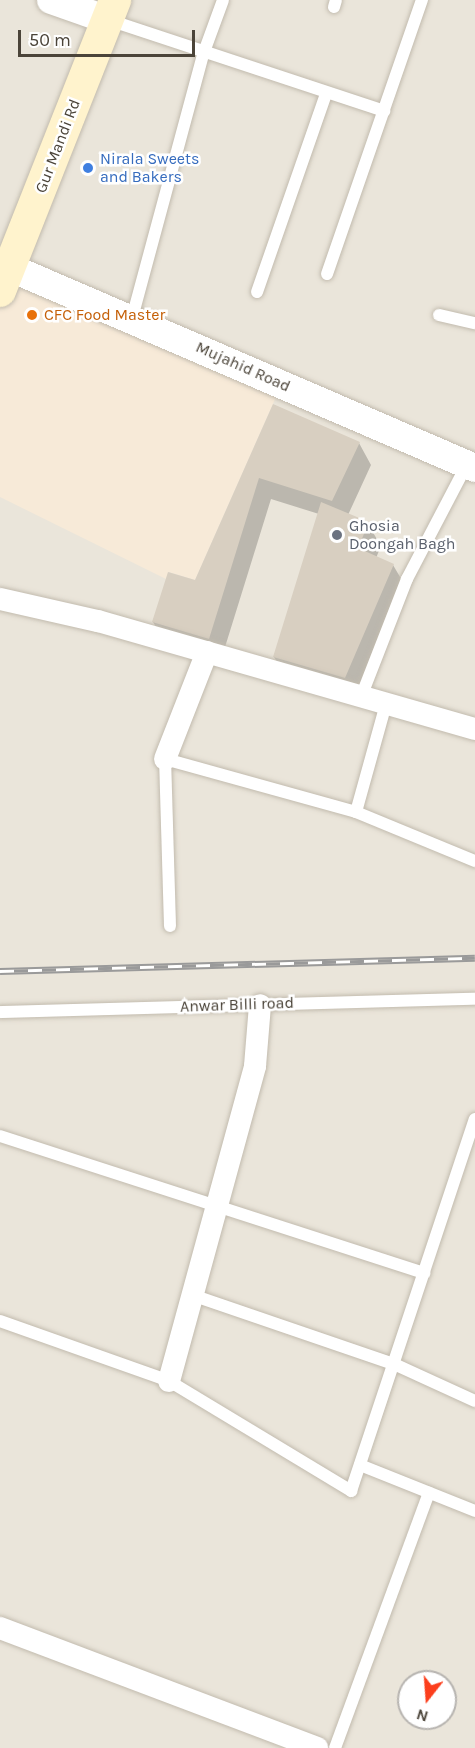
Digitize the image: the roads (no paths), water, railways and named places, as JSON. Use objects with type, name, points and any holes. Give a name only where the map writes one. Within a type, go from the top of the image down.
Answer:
[{"type":"main road","name":"Gur Mandi Rd","points":[[4,274],[111,10]]},
{"type":"street","points":[[51,0],[111,10]]},
{"type":"street","name":"Mujahid Road","points":[[4,274],[132,318],[471,466]]},
{"type":"street","points":[[0,599],[98,621],[475,729]]},
{"type":"street","points":[[165,759],[207,652]]},
{"type":"street","points":[[169,1381],[255,1066],[260,1005]]},
{"type":"street","points":[[0,1628],[317,1748]]},
{"type":"lane","points":[[132,318],[204,52],[223,0]]},
{"type":"lane","points":[[327,274],[422,0]]},
{"type":"lane","points":[[111,10],[204,52],[326,94],[384,111]]},
{"type":"lane","points":[[257,292],[326,94]]},
{"type":"lane","points":[[439,315],[475,323]]},
{"type":"lane","points":[[361,697],[407,579],[471,466]]},
{"type":"lane","points":[[356,812],[386,704]]},
{"type":"lane","points":[[170,926],[165,759],[356,812],[475,861]]},
{"type":"lane","name":"Anwar Billi road","points":[[0,1012],[475,999]]},
{"type":"lane","points":[[0,1322],[169,1381],[351,1491],[475,1119]]},
{"type":"lane","points":[[0,1136],[216,1209],[424,1273]]},
{"type":"lane","points":[[192,1295],[394,1364],[475,1401]]},
{"type":"lane","points":[[360,1465],[475,1511]]},
{"type":"lane","points":[[335,1748],[429,1492]]},
{"type":"railway","points":[[0,971],[475,958]]},
{"type":"place","name":"Nirala Sweets and Bakers","points":[[88,168]]},
{"type":"place","name":"CFC Food Master","points":[[32,315]]},
{"type":"place","name":"Ghosia Doongah Bagh","points":[[337,535]]}]
